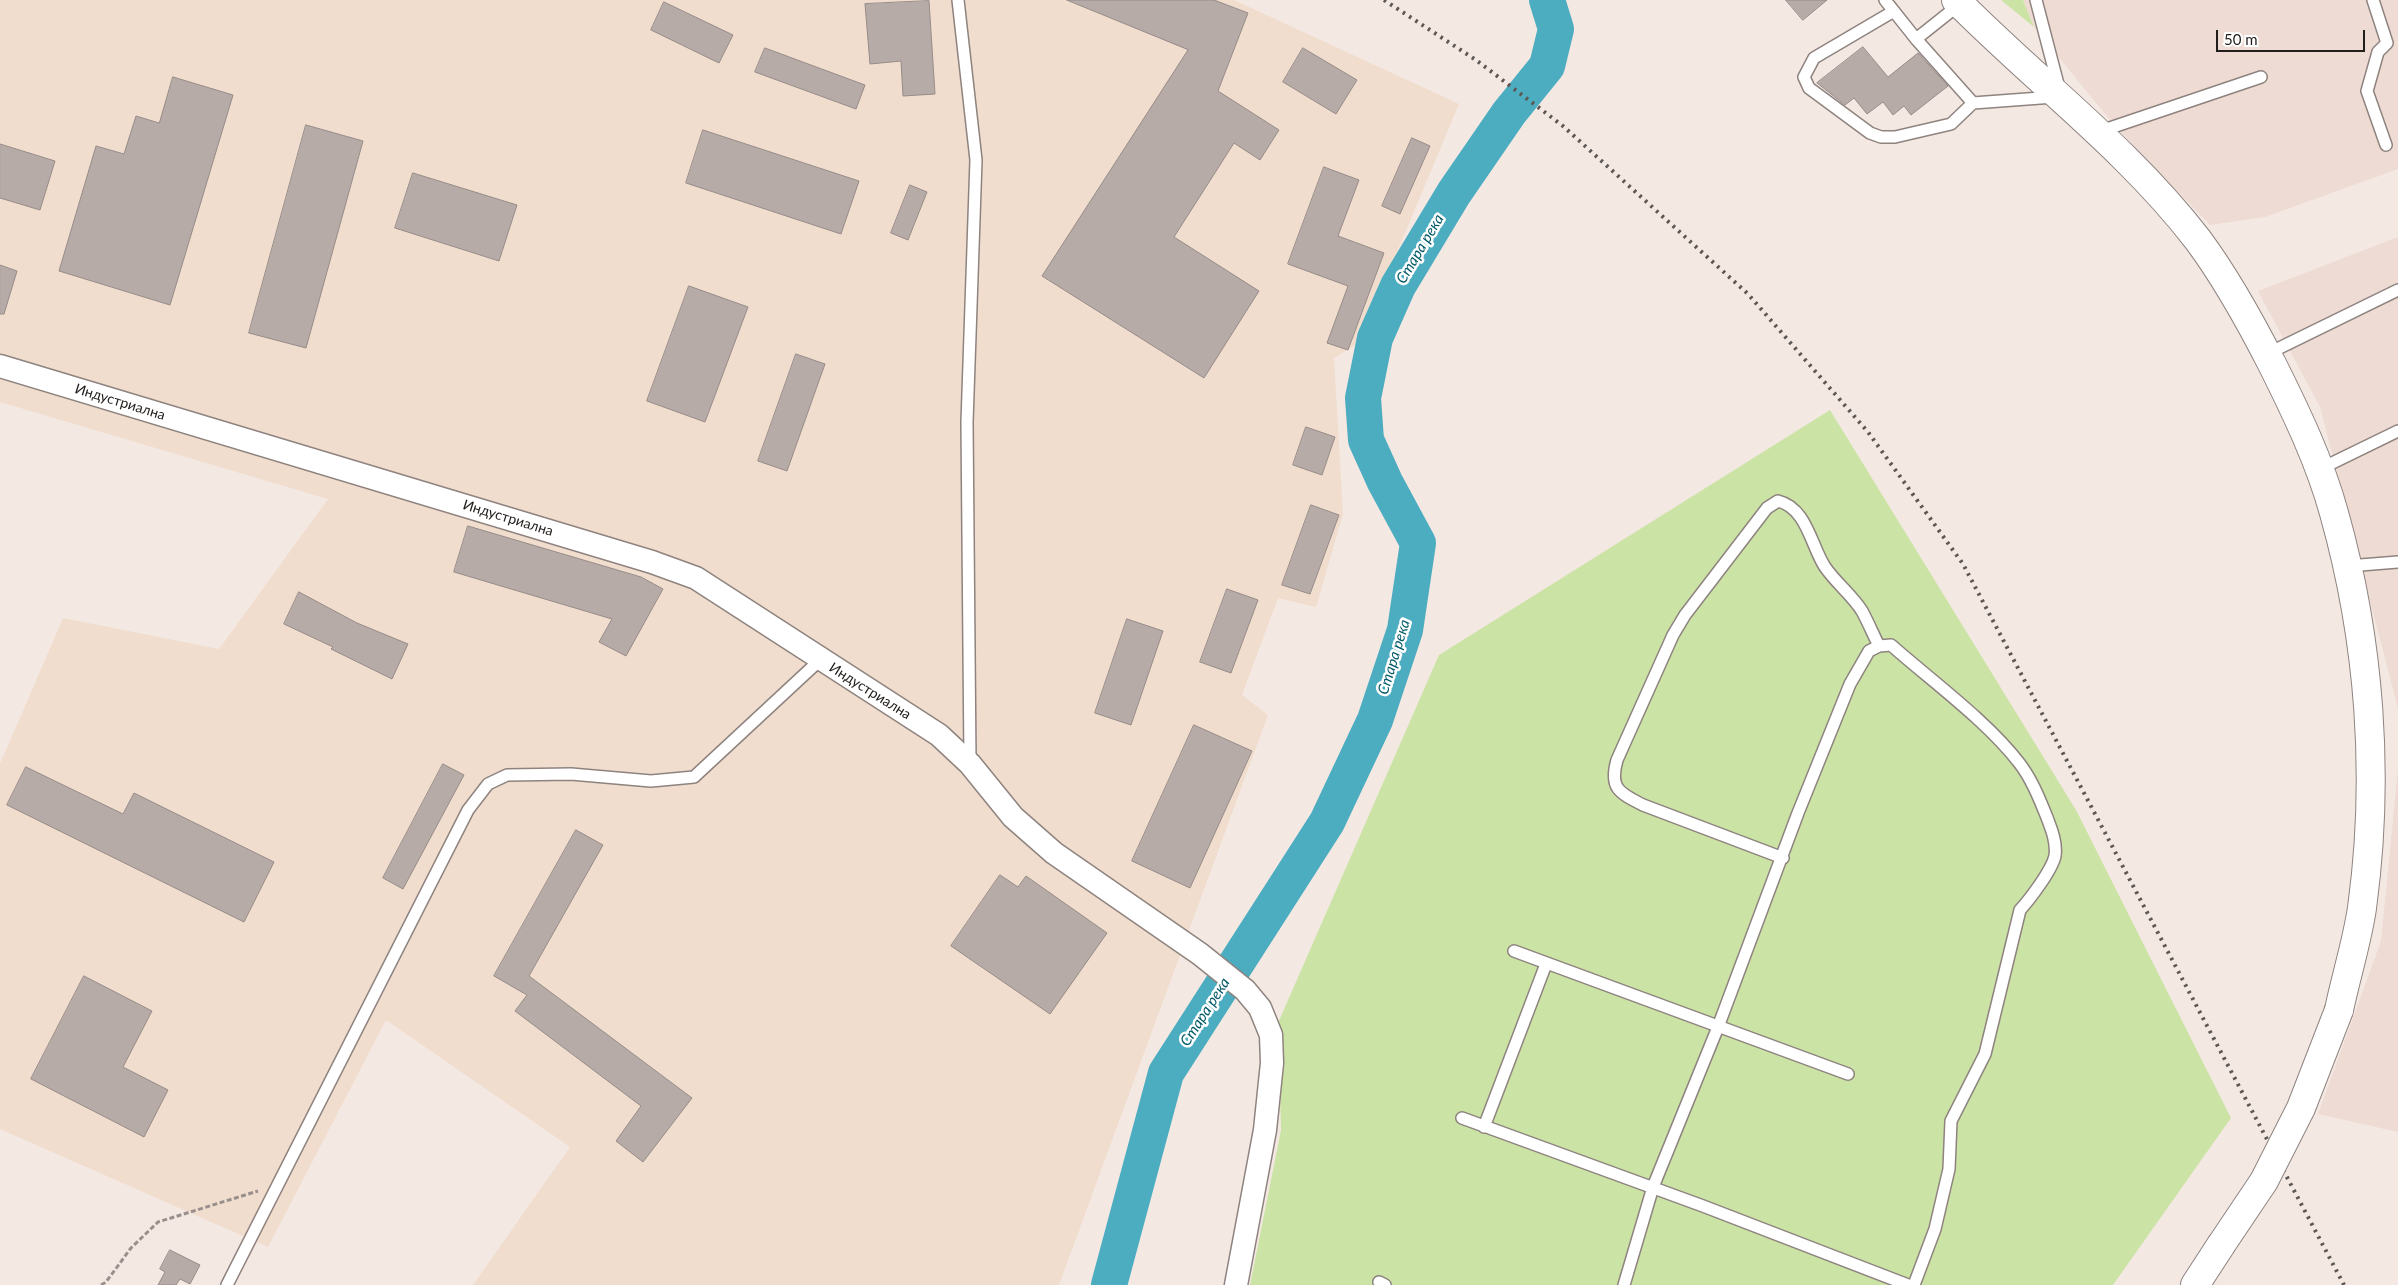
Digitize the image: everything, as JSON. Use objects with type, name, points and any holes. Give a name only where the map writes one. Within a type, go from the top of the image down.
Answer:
[{"type":"main road","points":[[1958,2],[2061,97],[2150,183],[2198,240],[2234,292],[2302,426],[2334,510],[2348,566],[2364,659],[2370,730],[2369,832],[2362,911],[2339,1010],[2301,1108],[2264,1181],[2195,1285]]},
{"type":"street","name":"Индустриална","points":[[0,366],[652,562],[696,578],[820,660],[939,735],[970,764],[1013,817],[1054,853],[1200,954],[1245,990],[1260,1008],[1271,1036],[1272,1063],[1265,1130],[1236,1285]]},
{"type":"lane","points":[[958,0],[976,160],[967,422],[970,764]]},
{"type":"lane","points":[[1885,0],[1973,103]]},
{"type":"lane","points":[[1894,11],[1814,58],[1804,77],[1809,88],[1870,133],[1881,137],[1895,137],[1951,124],[1973,103],[2061,97],[2036,0]]},
{"type":"lane","points":[[2373,0],[2392,44],[2378,52],[2367,91],[2386,145]]},
{"type":"lane","points":[[1916,38],[1958,2]]},
{"type":"lane","points":[[2098,132],[2261,78]]},
{"type":"lane","points":[[2267,354],[2398,290]]},
{"type":"lane","points":[[2318,470],[2398,431]]},
{"type":"lane","points":[[1782,858],[1643,805],[1623,795],[1616,786],[1613,775],[1617,760],[1662,659],[1685,615],[1767,508],[1778,502],[1788,504],[1799,517],[1813,540],[1825,567],[1862,610],[1879,646]]},
{"type":"lane","points":[[2348,566],[2398,562]]},
{"type":"lane","points":[[1624,1285],[1653,1187],[1718,1027],[1850,684],[1868,651],[1879,646],[1892,646],[1995,735],[2020,765],[2034,786],[2052,832],[2055,845],[2052,864],[2028,902],[2020,910],[1985,1054],[1951,1121],[1949,1169],[1935,1229],[1914,1285]]},
{"type":"lane","points":[[227,1285],[468,810],[488,784],[507,775],[570,774],[651,781],[694,776],[820,660]]},
{"type":"lane","points":[[1514,951],[1848,1074]]},
{"type":"lane","points":[[1484,1127],[1546,964]]},
{"type":"lane","points":[[1462,1118],[1653,1187],[1908,1285]]},
{"type":"path","points":[[101,1285],[106,1282],[131,1248],[158,1222],[278,1185]]},
{"type":"shaded area","points":[[0,0],[1234,0],[1459,104],[1359,343],[1334,358],[1343,514],[1316,607],[1278,598],[1242,695],[1268,715],[1059,1285],[473,1285],[570,1147],[386,1020],[268,1247],[0,1129],[0,764],[63,618],[219,649],[328,499],[0,402]]},
{"type":"shaded area","points":[[2023,0],[2398,0],[2398,169],[2265,217],[2210,225],[2115,126],[2034,27]]},
{"type":"shaded area","points":[[2398,237],[2398,709],[2320,407],[2258,291]]},
{"type":"shaded area","points":[[2398,769],[2398,1132],[2318,1114],[2381,941]]},
{"type":"green space","points":[[2001,0],[2023,0],[2034,27]]},
{"type":"green space","points":[[1830,410],[2076,810],[2231,1118],[2113,1285],[1250,1285],[1281,1130],[1278,1023],[1439,655]]},
{"type":"building","points":[[1067,0],[1214,0],[1248,13],[1218,91],[1279,130],[1260,160],[1234,143],[1174,237],[1259,291],[1204,378],[1042,276],[1188,50]]},
{"type":"building","points":[[1786,0],[1827,0],[1803,20]]},
{"type":"building","points":[[929,1],[935,94],[903,96],[901,61],[870,64],[865,4]]},
{"type":"building","points":[[664,2],[733,35],[719,63],[651,30]]},
{"type":"building","points":[[1863,47],[1888,77],[1918,53],[1948,86],[1911,115],[1904,106],[1893,115],[1883,102],[1867,114],[1854,98],[1845,105],[1817,83]]},
{"type":"building","points":[[765,48],[865,85],[856,109],[755,72]]},
{"type":"building","points":[[1303,48],[1357,80],[1336,114],[1283,82]]},
{"type":"building","points":[[173,77],[233,95],[170,305],[59,271],[96,146],[124,154],[136,116],[159,123]]},
{"type":"building","points":[[306,125],[363,141],[306,348],[249,333]]},
{"type":"building","points":[[703,130],[859,181],[841,234],[686,183]]},
{"type":"building","points":[[1412,138],[1430,146],[1400,214],[1382,206]]},
{"type":"building","points":[[0,144],[55,161],[40,210],[0,198]]},
{"type":"building","points":[[1324,167],[1359,180],[1338,236],[1384,253],[1348,350],[1327,343],[1348,286],[1288,264]]},
{"type":"building","points":[[413,173],[517,205],[499,261],[395,228]]},
{"type":"building","points":[[910,185],[927,192],[908,240],[891,233]]},
{"type":"building","points":[[0,265],[17,271],[4,314],[0,314]]},
{"type":"building","points":[[689,286],[748,307],[705,422],[647,401]]},
{"type":"building","points":[[796,354],[825,364],[787,471],[758,461]]},
{"type":"building","points":[[1306,427],[1335,437],[1322,475],[1293,465]]},
{"type":"building","points":[[1311,505],[1339,515],[1310,594],[1282,585]]},
{"type":"building","points":[[468,526],[641,577],[663,589],[626,656],[599,642],[612,619],[454,572]]},
{"type":"building","points":[[1227,589],[1258,600],[1231,673],[1200,662]]},
{"type":"building","points":[[299,592],[357,623],[408,644],[392,679],[331,649],[333,647],[284,624]]},
{"type":"building","points":[[1127,619],[1163,631],[1131,725],[1095,713]]},
{"type":"building","points":[[1194,725],[1252,751],[1190,888],[1132,861]]},
{"type":"building","points":[[443,764],[464,775],[403,889],[383,878]]},
{"type":"building","points":[[26,767],[123,814],[134,793],[274,862],[244,922],[7,805]]},
{"type":"building","points":[[576,830],[603,845],[529,976],[692,1098],[643,1162],[616,1141],[641,1106],[515,1011],[527,995],[494,976]]},
{"type":"building","points":[[1000,875],[1018,887],[1026,876],[1107,933],[1050,1014],[951,946]]},
{"type":"building","points":[[84,976],[152,1011],[123,1067],[168,1090],[144,1137],[31,1079]]},
{"type":"building","points":[[170,1250],[200,1265],[190,1284],[180,1279],[176,1285],[158,1285],[165,1272],[160,1269]]},
{"type":"waterway","name":"Стара река","points":[[1109,1285],[1166,1073],[1327,822],[1375,720],[1405,630],[1418,543],[1385,482],[1366,440],[1363,398],[1375,338],[1398,286],[1454,193],[1509,113],[1547,66],[1556,29],[1547,0]]},
{"type":"railway","points":[[1384,0],[1476,60],[1563,126],[1748,294],[1868,432],[1963,564],[2344,1285]]}]
